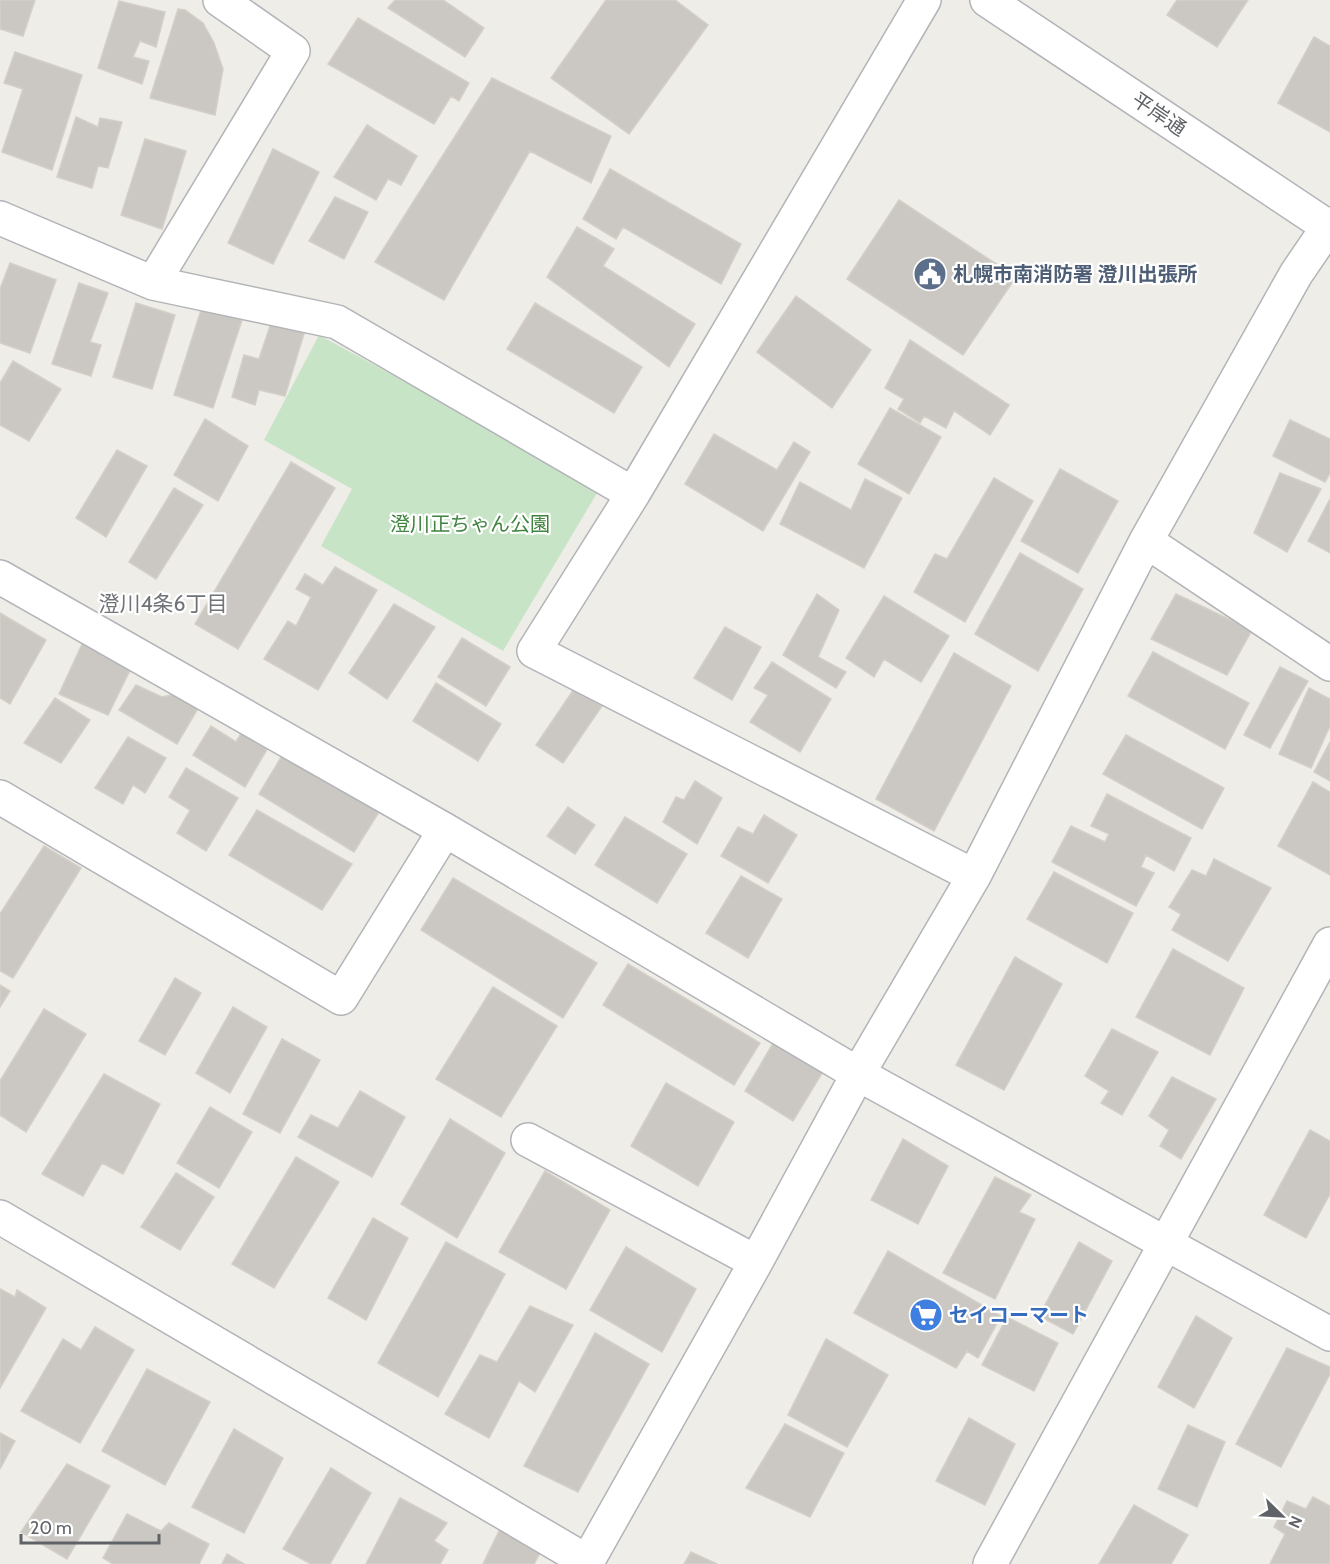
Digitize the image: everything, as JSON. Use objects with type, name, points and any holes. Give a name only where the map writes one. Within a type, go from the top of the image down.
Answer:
[{"type":"street","points":[[153,283],[293,51],[220,0]]},
{"type":"street","points":[[924,0],[633,494],[534,651],[974,876]]},
{"type":"street","name":"平岸通","points":[[987,0],[1329,226]]},
{"type":"street","points":[[0,218],[153,283],[337,322],[633,494]]},
{"type":"street","points":[[0,1217],[587,1563],[756,1262],[858,1074],[974,876],[1146,541],[1296,274],[1329,226]]},
{"type":"street","points":[[1146,541],[1330,664]]},
{"type":"street","points":[[0,577],[445,830],[858,1074],[1330,1334]]},
{"type":"street","points":[[0,797],[341,998],[445,830]]},
{"type":"street","points":[[990,1564],[1330,944]]},
{"type":"street","points":[[528,1140],[756,1262]]},
{"type":"green space","name":"澄川正ちゃん公園","points":[[319,335],[600,488],[503,651],[321,546],[352,489],[264,440]]},
{"type":"building","points":[[0,0],[35,0],[23,36],[0,29]]},
{"type":"building","points":[[395,0],[443,0],[484,28],[465,57],[388,8]]},
{"type":"building","points":[[606,0],[675,0],[708,25],[629,134],[551,78]]},
{"type":"building","points":[[1177,0],[1248,0],[1217,47],[1167,15]]},
{"type":"building","points":[[119,1],[165,12],[156,47],[140,41],[133,57],[149,61],[142,84],[98,68]]},
{"type":"building","points":[[178,9],[185,10],[203,23],[214,43],[223,69],[215,115],[150,98]]},
{"type":"building","points":[[358,18],[469,83],[459,101],[451,96],[434,124],[328,64]]},
{"type":"building","points":[[1314,37],[1330,46],[1330,132],[1278,103]]},
{"type":"building","points":[[15,52],[82,75],[52,170],[2,152],[23,89],[4,83]]},
{"type":"building","points":[[492,78],[611,136],[591,183],[530,151],[444,300],[375,262]]},
{"type":"building","points":[[76,117],[98,127],[100,118],[122,122],[108,168],[98,166],[92,188],[57,177]]},
{"type":"building","points":[[367,125],[417,156],[401,185],[388,179],[376,200],[334,177]]},
{"type":"building","points":[[145,139],[186,151],[162,229],[121,215]]},
{"type":"building","points":[[273,149],[319,172],[273,264],[228,243]]},
{"type":"building","points":[[610,169],[741,244],[721,284],[623,227],[616,239],[583,219]]},
{"type":"building","points":[[335,197],[368,212],[344,259],[309,241]]},
{"type":"building","points":[[899,200],[1016,277],[963,355],[847,279]]},
{"type":"building","points":[[577,227],[614,249],[603,266],[695,324],[669,367],[547,277]]},
{"type":"building","points":[[10,263],[56,280],[30,353],[0,343],[0,289]]},
{"type":"building","points":[[79,283],[108,293],[90,342],[101,345],[91,376],[52,364]]},
{"type":"building","points":[[796,296],[871,350],[832,408],[757,352]]},
{"type":"building","points":[[136,303],[175,315],[152,389],[113,377]]},
{"type":"building","points":[[535,303],[642,367],[614,413],[507,349]]},
{"type":"building","points":[[202,307],[242,320],[213,408],[174,395]]},
{"type":"building","points":[[272,320],[306,327],[285,396],[259,390],[255,405],[232,397],[244,355],[259,359]]},
{"type":"building","points":[[910,340],[1009,405],[990,435],[954,411],[946,428],[924,416],[920,423],[898,409],[904,399],[885,388]]},
{"type":"building","points":[[13,361],[61,389],[29,441],[0,425],[0,383]]},
{"type":"building","points":[[890,408],[941,437],[909,494],[858,464]]},
{"type":"building","points":[[205,419],[248,446],[218,501],[174,475]]},
{"type":"building","points":[[1290,420],[1330,439],[1330,473],[1325,482],[1273,456]]},
{"type":"building","points":[[714,434],[777,470],[794,442],[810,452],[763,531],[685,484]]},
{"type":"building","points":[[117,450],[147,466],[106,537],[76,518]]},
{"type":"building","points":[[291,462],[335,488],[238,649],[195,624]]},
{"type":"building","points":[[1060,469],[1118,501],[1078,573],[1021,541]]},
{"type":"building","points":[[1280,473],[1321,489],[1287,552],[1254,533]]},
{"type":"building","points":[[994,478],[1033,501],[965,622],[914,592],[935,554],[947,559]]},
{"type":"building","points":[[865,479],[902,498],[864,568],[780,524],[800,482],[851,510]]},
{"type":"building","points":[[174,488],[203,505],[156,579],[129,562]]},
{"type":"building","points":[[1330,499],[1330,553],[1308,541]]},
{"type":"building","points":[[1020,553],[1083,589],[1038,671],[975,634]]},
{"type":"building","points":[[335,567],[377,590],[318,690],[264,659],[288,621],[296,626],[311,597],[296,589],[305,574],[323,585]]},
{"type":"building","points":[[817,594],[839,610],[818,657],[846,672],[836,688],[783,655]]},
{"type":"building","points":[[1176,594],[1252,630],[1227,675],[1151,639]]},
{"type":"building","points":[[884,596],[949,636],[921,682],[884,659],[874,677],[846,658]]},
{"type":"building","points":[[394,604],[435,627],[387,699],[349,673]]},
{"type":"building","points":[[0,613],[46,640],[10,704],[0,698]]},
{"type":"building","points":[[90,627],[139,652],[108,715],[59,694]]},
{"type":"building","points":[[725,627],[761,647],[732,700],[694,678]]},
{"type":"building","points":[[462,638],[510,667],[486,706],[438,677]]},
{"type":"building","points":[[1153,652],[1249,703],[1225,749],[1128,696]]},
{"type":"building","points":[[954,653],[1011,686],[934,831],[876,799]]},
{"type":"building","points":[[772,662],[831,699],[800,752],[750,722],[768,695],[754,688]]},
{"type":"building","points":[[1280,667],[1308,681],[1270,748],[1244,735]]},
{"type":"building","points":[[436,683],[501,724],[478,761],[413,721]]},
{"type":"building","points":[[136,685],[162,697],[188,691],[203,700],[177,744],[119,710]]},
{"type":"building","points":[[1309,688],[1330,699],[1330,726],[1311,768],[1279,754]]},
{"type":"building","points":[[574,689],[602,706],[563,763],[536,745]]},
{"type":"building","points":[[55,698],[90,720],[61,763],[24,743]]},
{"type":"building","points":[[250,718],[276,734],[245,787],[193,755],[211,726],[236,742]]},
{"type":"building","points":[[1126,735],[1224,788],[1202,829],[1103,774]]},
{"type":"building","points":[[128,737],[166,758],[145,793],[133,785],[123,804],[95,788]]},
{"type":"building","points":[[1330,742],[1330,781],[1314,772]]},
{"type":"building","points":[[286,749],[384,804],[354,852],[259,794]]},
{"type":"building","points":[[186,768],[238,798],[206,851],[177,833],[190,810],[169,797]]},
{"type":"building","points":[[695,781],[722,798],[697,844],[663,822],[676,797],[684,800]]},
{"type":"building","points":[[1313,782],[1330,792],[1330,875],[1278,846]]},
{"type":"building","points":[[1107,794],[1191,838],[1174,871],[1146,855],[1141,867],[1154,873],[1136,906],[1052,862],[1071,826],[1105,842],[1109,834],[1091,826]]},
{"type":"building","points":[[568,807],[595,825],[575,854],[547,836]]},
{"type":"building","points":[[257,810],[352,864],[322,910],[229,855]]},
{"type":"building","points":[[764,815],[797,835],[768,883],[721,856],[738,827],[753,834]]},
{"type":"building","points":[[625,817],[687,854],[657,903],[595,865]]},
{"type":"building","points":[[44,846],[81,868],[13,978],[0,971],[0,914]]},
{"type":"building","points":[[1214,859],[1271,888],[1228,961],[1172,930],[1181,914],[1169,907],[1192,870],[1206,876]]},
{"type":"building","points":[[1054,872],[1133,913],[1107,963],[1027,919]]},
{"type":"building","points":[[741,876],[782,899],[748,958],[706,933]]},
{"type":"building","points":[[453,878],[597,963],[563,1018],[421,930]]},
{"type":"building","points":[[1173,949],[1244,988],[1210,1055],[1136,1017]]},
{"type":"building","points":[[1015,957],[1062,984],[1004,1090],[956,1065]]},
{"type":"building","points":[[628,964],[760,1043],[734,1085],[603,1005]]},
{"type":"building","points":[[175,978],[201,993],[165,1055],[139,1041]]},
{"type":"building","points":[[0,985],[10,991],[0,1007]]},
{"type":"building","points":[[493,987],[557,1026],[501,1117],[436,1079]]},
{"type":"building","points":[[233,1007],[267,1027],[230,1093],[196,1073]]},
{"type":"building","points":[[44,1009],[86,1034],[26,1132],[0,1115],[0,1081]]},
{"type":"building","points":[[1112,1029],[1158,1052],[1122,1115],[1101,1103],[1109,1091],[1085,1076]]},
{"type":"building","points":[[282,1039],[320,1060],[280,1133],[243,1114]]},
{"type":"building","points":[[775,1040],[824,1070],[793,1121],[745,1091]]},
{"type":"building","points":[[104,1074],[160,1104],[123,1174],[102,1163],[83,1196],[42,1174]]},
{"type":"building","points":[[1172,1077],[1216,1099],[1181,1159],[1160,1146],[1169,1130],[1149,1116]]},
{"type":"building","points":[[666,1083],[734,1122],[698,1186],[631,1146]]},
{"type":"building","points":[[360,1091],[405,1117],[372,1177],[298,1137],[311,1115],[338,1128]]},
{"type":"building","points":[[210,1107],[252,1132],[219,1188],[177,1163]]},
{"type":"building","points":[[450,1119],[505,1153],[457,1238],[401,1204]]},
{"type":"building","points":[[1310,1130],[1330,1141],[1330,1194],[1306,1238],[1264,1215]]},
{"type":"building","points":[[903,1139],[948,1166],[918,1224],[871,1200]]},
{"type":"building","points":[[296,1157],[339,1182],[274,1288],[232,1264]]},
{"type":"building","points":[[545,1171],[610,1210],[566,1289],[499,1252]]},
{"type":"building","points":[[176,1173],[214,1197],[180,1250],[141,1227]]},
{"type":"building","points":[[995,1177],[1031,1195],[1019,1212],[1035,1219],[995,1299],[943,1273]]},
{"type":"building","points":[[373,1218],[408,1238],[366,1320],[328,1298]]},
{"type":"building","points":[[446,1242],[505,1274],[438,1397],[378,1363]]},
{"type":"building","points":[[1079,1242],[1112,1261],[1073,1334],[1039,1316]]},
{"type":"building","points":[[626,1247],[696,1289],[662,1352],[590,1310]]},
{"type":"building","points":[[888,1251],[1001,1316],[978,1358],[967,1351],[956,1368],[854,1313]]},
{"type":"building","points":[[0,1289],[15,1297],[17,1290],[46,1308],[0,1388]]},
{"type":"building","points":[[530,1306],[573,1325],[535,1392],[519,1381],[489,1438],[445,1414],[480,1355],[497,1362]]},
{"type":"building","points":[[1196,1316],[1232,1338],[1194,1408],[1158,1387]]},
{"type":"building","points":[[1007,1317],[1058,1343],[1034,1391],[982,1365]]},
{"type":"building","points":[[95,1327],[134,1350],[80,1443],[21,1411],[63,1339],[81,1350]]},
{"type":"building","points":[[595,1333],[649,1364],[578,1492],[524,1466]]},
{"type":"building","points":[[826,1339],[888,1375],[847,1447],[788,1415]]},
{"type":"building","points":[[1287,1348],[1330,1367],[1330,1374],[1281,1467],[1236,1444]]},
{"type":"building","points":[[147,1369],[210,1402],[165,1485],[102,1451]]},
{"type":"building","points":[[969,1418],[1015,1444],[985,1505],[936,1481]]},
{"type":"building","points":[[785,1424],[844,1453],[810,1517],[746,1488]]},
{"type":"building","points":[[1188,1425],[1225,1442],[1197,1507],[1158,1489]]},
{"type":"building","points":[[234,1429],[283,1458],[244,1533],[192,1507]]},
{"type":"building","points":[[0,1433],[15,1441],[0,1469]]},
{"type":"building","points":[[67,1464],[110,1486],[67,1559],[21,1532]]},
{"type":"building","points":[[331,1468],[371,1493],[330,1564],[311,1564],[283,1549]]},
{"type":"building","points":[[1313,1497],[1330,1506],[1330,1564],[1270,1564],[1285,1534],[1274,1527],[1287,1501],[1306,1509]]},
{"type":"building","points":[[400,1498],[447,1523],[434,1541],[448,1550],[440,1564],[366,1564]]},
{"type":"building","points":[[1134,1505],[1188,1535],[1171,1564],[1099,1564]]},
{"type":"building","points":[[127,1514],[161,1531],[169,1523],[209,1544],[199,1564],[113,1564],[103,1558]]},
{"type":"building","points":[[501,1527],[541,1551],[534,1564],[483,1564]]},
{"type":"building","points":[[691,1552],[717,1564],[684,1564]]},
{"type":"building","points":[[227,1554],[244,1564],[222,1564]]},
{"type":"place","name":"札幌市南消防署 澄川出張所","points":[[930,274]]},
{"type":"place","name":"セイコーマート","points":[[926,1315]]},
{"type":"district","name":"澄川4条6丁目","points":[[163,604]]}]
